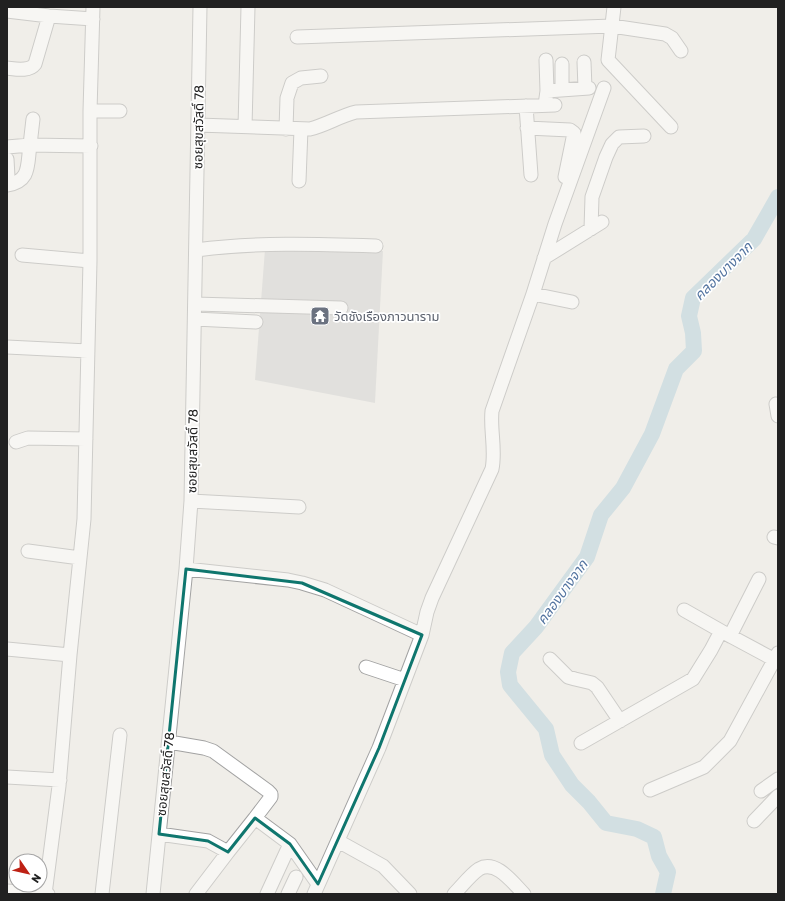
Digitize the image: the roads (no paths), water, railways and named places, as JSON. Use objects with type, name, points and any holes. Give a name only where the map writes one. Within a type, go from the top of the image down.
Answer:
[{"type":"street","name":"ซอยสุขสวัสดิ์ 78","points":[[153,894],[186,569],[191,501],[200,7]]},
{"type":"street","points":[[245,127],[248,7]]},
{"type":"street","points":[[614,7],[608,60],[671,127]]},
{"type":"street","points":[[7,11],[49,16],[93,13],[90,111],[90,261],[84,519],[70,655],[60,780],[46,894],[7,891]]},
{"type":"street","points":[[7,68],[29,69],[33,67],[49,16]]},
{"type":"street","points":[[297,36],[612,26],[665,34],[672,38],[681,51]]},
{"type":"street","points":[[198,125],[301,129],[318,127],[346,114],[356,112],[550,105],[546,91],[546,60]]},
{"type":"street","points":[[546,91],[587,88],[584,62]]},
{"type":"street","points":[[562,64],[562,90]]},
{"type":"street","points":[[286,129],[287,98],[292,83],[301,78],[321,76]]},
{"type":"street","points":[[316,889],[379,748],[422,635],[432,598],[492,469],[494,458],[491,420],[492,411],[604,88]]},
{"type":"street","points":[[526,106],[531,176]]},
{"type":"street","points":[[90,111],[120,111]]},
{"type":"street","points":[[7,159],[7,181],[17,183],[26,175],[33,119]]},
{"type":"street","points":[[527,128],[570,130],[574,133],[565,178]]},
{"type":"street","points":[[298,181],[301,129]]},
{"type":"street","points":[[544,258],[596,225],[592,197],[606,156],[612,144],[619,137],[644,136]]},
{"type":"street","points":[[7,147],[30,145],[90,146]]},
{"type":"street","points":[[196,250],[241,245],[320,244],[376,246]]},
{"type":"street","points":[[22,255],[90,261]]},
{"type":"street","points":[[533,294],[572,302]]},
{"type":"street","points":[[195,304],[341,308]]},
{"type":"street","points":[[194,319],[256,322]]},
{"type":"street","points":[[7,347],[88,351]]},
{"type":"street","points":[[16,442],[28,438],[86,439]]},
{"type":"street","points":[[191,501],[299,507]]},
{"type":"street","points":[[28,551],[80,558]]},
{"type":"street","points":[[186,569],[302,582],[325,590],[422,635]]},
{"type":"street","points":[[581,743],[693,679],[711,650],[725,634],[759,579]]},
{"type":"street","points":[[650,790],[704,767],[730,741],[776,657],[725,634],[684,610]]},
{"type":"street","points":[[7,649],[70,655]]},
{"type":"street","points":[[550,659],[568,677],[575,680],[592,683],[597,687],[620,721]]},
{"type":"street","points":[[366,667],[405,680]]},
{"type":"street","points":[[102,894],[120,735]]},
{"type":"street","points":[[168,742],[204,748],[212,752],[271,794],[271,797],[196,894]]},
{"type":"street","points":[[7,777],[60,780]]},
{"type":"street","points":[[761,791],[778,779]]},
{"type":"street","points":[[754,821],[778,796]]},
{"type":"street","points":[[255,818],[290,844],[316,889]]},
{"type":"street","points":[[159,834],[208,841],[228,852]]},
{"type":"street","points":[[338,841],[383,866],[410,894]]},
{"type":"street","points":[[267,894],[290,844]]},
{"type":"street","points":[[454,894],[477,870],[485,866],[494,868],[503,873],[524,894]]},
{"type":"street","points":[[288,894],[296,877]]},
{"type":"waterway","name":"คลองบางจาก","points":[[663,894],[668,872],[659,856],[654,837],[637,829],[606,823],[589,802],[572,785],[552,755],[546,729],[510,685],[508,672],[512,653],[536,627],[587,557],[601,515],[623,488],[652,434],[676,369],[694,351],[693,333],[689,316],[693,298],[754,239],[778,197]]},
{"type":"place","name":"วัดชังเรืองภาวนาราม","points":[[320,316]]}]
